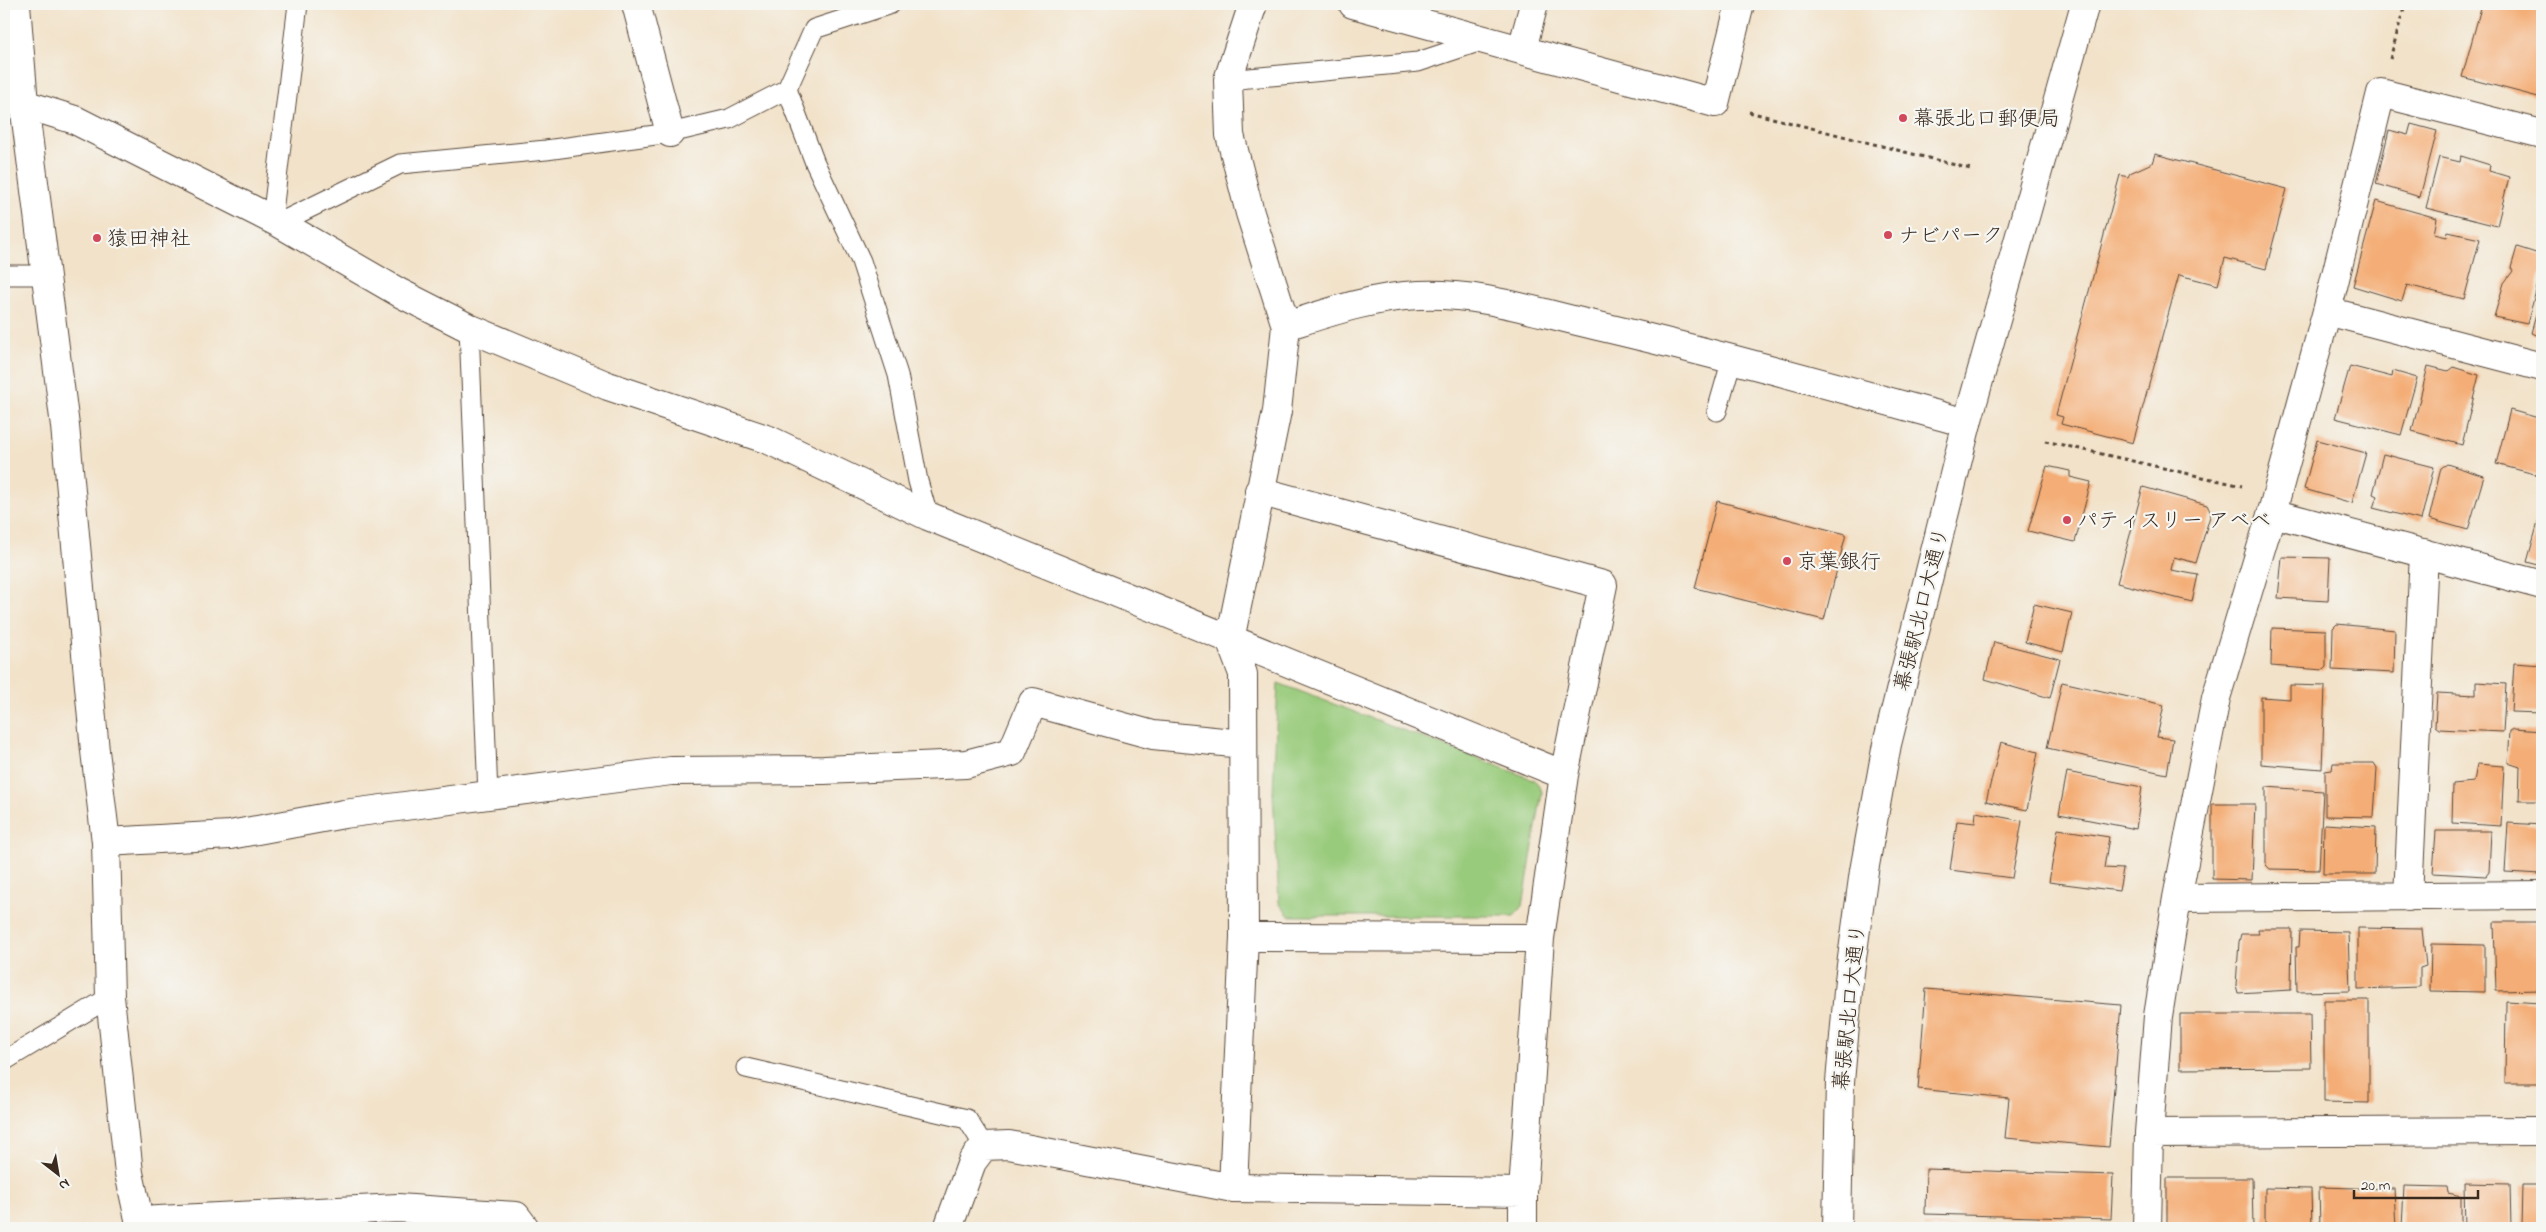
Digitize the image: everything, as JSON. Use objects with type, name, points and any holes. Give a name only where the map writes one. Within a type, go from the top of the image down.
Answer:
[{"type":"street","points":[[16,4],[14,102],[45,275],[65,426],[94,741],[106,842],[110,997],[129,1174],[140,1224],[398,1208],[516,1216],[525,1228]]},
{"type":"street","points":[[636,4],[670,133]]},
{"type":"street","points":[[1233,1188],[1244,937],[1244,674],[1230,640],[1276,411],[1286,326],[1250,213],[1230,135],[1228,80],[1253,4]]},
{"type":"street","points":[[1353,4],[1715,102],[1740,4]]},
{"type":"street","points":[[1522,49],[1534,4]]},
{"type":"street","name":"幕張駅北口大通り","points":[[1837,1228],[1840,1082],[1849,980],[1864,871],[1887,744],[1968,423],[2085,4]]},
{"type":"street","points":[[2147,1228],[2150,1133],[2158,1016],[2177,898],[2216,698],[2274,504],[2327,311],[2381,93],[2542,134]]},
{"type":"street","points":[[14,102],[76,120],[275,221],[400,293],[469,328],[608,386],[770,440],[928,516],[1564,775]]},
{"type":"street","points":[[1286,326],[1378,299],[1420,295],[1466,296],[1732,359],[1968,423]]},
{"type":"street","points":[[2327,311],[2542,367]]},
{"type":"street","points":[[1259,491],[1603,584],[1564,775],[1540,938],[1523,1228]]},
{"type":"street","points":[[2274,504],[2424,552],[2542,585]]},
{"type":"street","points":[[2408,897],[2424,552]]},
{"type":"street","points":[[106,842],[230,835],[344,814],[671,771],[824,770],[966,764],[1012,752],[1033,702],[1153,735],[1243,744]]},
{"type":"street","points":[[2177,898],[2542,895]]},
{"type":"street","points":[[1244,937],[1540,938]]},
{"type":"street","points":[[2150,1133],[2542,1131]]},
{"type":"street","points":[[948,1228],[972,1162],[984,1146],[1008,1145],[1233,1188],[1524,1192]]},
{"type":"lane","points":[[275,221],[298,4]]},
{"type":"lane","points":[[275,221],[400,164],[546,150],[670,133],[729,118],[787,89],[814,28],[891,4]]},
{"type":"lane","points":[[1228,80],[1418,62],[1484,40]]},
{"type":"lane","points":[[787,89],[815,163],[861,261],[898,376],[918,481],[928,516]]},
{"type":"lane","points":[[4,275],[45,275]]},
{"type":"lane","points":[[469,328],[488,795]]},
{"type":"lane","points":[[1718,411],[1732,359]]},
{"type":"lane","points":[[4,1061],[110,997]]},
{"type":"lane","points":[[746,1068],[967,1119],[984,1146]]},
{"type":"path","points":[[2381,93],[2405,4]]},
{"type":"path","points":[[1715,102],[1971,170]]},
{"type":"path","points":[[2045,441],[2274,504]]},
{"type":"green space","points":[[1278,683],[1535,780],[1542,792],[1523,906],[1514,916],[1289,916],[1279,903],[1273,793]]},
{"type":"building","points":[[2482,4],[2542,4],[2542,98],[2462,77]]},
{"type":"building","points":[[2411,124],[2437,131],[2420,197],[2376,184],[2389,130],[2408,135]]},
{"type":"building","points":[[2155,154],[2287,189],[2266,269],[2225,258],[2218,285],[2179,275],[2133,443],[2061,424],[2063,417],[2056,415],[2120,175],[2128,177],[2130,173],[2152,163]]},
{"type":"building","points":[[2461,156],[2490,165],[2489,171],[2509,177],[2497,226],[2426,208],[2439,157],[2460,162]]},
{"type":"building","points":[[2376,201],[2437,218],[2434,234],[2447,237],[2448,232],[2480,239],[2464,299],[2407,285],[2402,301],[2353,286]]},
{"type":"building","points":[[2517,247],[2542,255],[2542,269],[2527,324],[2494,317],[2504,283],[2513,271],[2511,268]]},
{"type":"building","points":[[2542,298],[2542,337],[2531,333]]},
{"type":"building","points":[[2350,366],[2392,377],[2393,371],[2417,378],[2401,435],[2335,418]]},
{"type":"building","points":[[2428,366],[2448,371],[2453,367],[2479,375],[2462,445],[2412,431]]},
{"type":"building","points":[[2510,410],[2542,419],[2542,476],[2496,464]]},
{"type":"building","points":[[2317,440],[2366,453],[2352,503],[2304,489]]},
{"type":"building","points":[[2383,454],[2434,467],[2421,520],[2373,508],[2377,496],[2373,494]]},
{"type":"building","points":[[2447,464],[2484,476],[2468,530],[2429,519],[2441,468]]},
{"type":"building","points":[[2047,466],[2070,471],[2070,477],[2091,482],[2075,542],[2028,531]]},
{"type":"building","points":[[2143,487],[2207,505],[2211,513],[2196,563],[2174,557],[2171,570],[2198,575],[2192,602],[2117,583]]},
{"type":"building","points":[[1717,501],[1846,534],[1824,620],[1695,588]]},
{"type":"building","points":[[2542,508],[2542,566],[2527,562]]},
{"type":"building","points":[[2282,557],[2330,558],[2328,601],[2278,598]]},
{"type":"building","points":[[2034,604],[2072,613],[2063,652],[2025,642]]},
{"type":"building","points":[[2337,624],[2395,630],[2394,673],[2332,670],[2333,628]]},
{"type":"building","points":[[2272,628],[2326,630],[2326,667],[2323,670],[2271,666]]},
{"type":"building","points":[[1994,642],[2060,659],[2050,698],[1985,679]]},
{"type":"building","points":[[2514,663],[2542,665],[2542,713],[2511,712]]},
{"type":"building","points":[[2062,682],[2164,705],[2157,737],[2173,739],[2167,774],[2047,748]]},
{"type":"building","points":[[2476,682],[2506,684],[2503,732],[2439,729],[2435,726],[2437,693],[2476,695]]},
{"type":"building","points":[[2290,685],[2325,686],[2322,769],[2261,764],[2261,697],[2290,699]]},
{"type":"building","points":[[2514,729],[2542,731],[2542,801],[2519,801],[2520,767],[2508,763],[2510,731]]},
{"type":"building","points":[[2001,742],[2038,752],[2027,810],[1986,801]]},
{"type":"building","points":[[2333,763],[2374,763],[2377,768],[2374,817],[2325,816],[2325,771],[2332,770]]},
{"type":"building","points":[[2477,764],[2504,766],[2501,826],[2452,823],[2453,784],[2474,782]]},
{"type":"building","points":[[2067,772],[2142,787],[2136,829],[2059,814]]},
{"type":"building","points":[[2266,787],[2323,791],[2319,870],[2270,869],[2266,865]]},
{"type":"building","points":[[2212,804],[2255,804],[2252,880],[2212,879]]},
{"type":"building","points":[[1976,812],[2022,821],[2012,878],[1950,870],[1957,821],[1975,823]]},
{"type":"building","points":[[2508,823],[2542,825],[2542,874],[2505,872]]},
{"type":"building","points":[[2324,824],[2376,827],[2375,874],[2323,874]]},
{"type":"building","points":[[2058,829],[2109,837],[2104,868],[2123,869],[2119,891],[2049,882]]},
{"type":"building","points":[[2436,831],[2491,831],[2489,872],[2486,876],[2433,873]]},
{"type":"building","points":[[2494,922],[2542,922],[2542,990],[2496,991]]},
{"type":"building","points":[[2358,928],[2422,929],[2426,966],[2420,968],[2420,987],[2358,989]]},
{"type":"building","points":[[2258,929],[2292,929],[2291,990],[2238,993],[2236,985],[2241,934],[2259,934]]},
{"type":"building","points":[[2300,931],[2348,932],[2350,991],[2297,992],[2296,947],[2299,947]]},
{"type":"building","points":[[2431,944],[2485,945],[2485,992],[2430,991]]},
{"type":"building","points":[[1926,989],[2121,1005],[2109,1147],[2005,1138],[2009,1098],[1918,1089]]},
{"type":"building","points":[[2324,1000],[2369,1000],[2369,1103],[2324,1102]]},
{"type":"building","points":[[2506,1001],[2542,1003],[2542,1083],[2505,1083]]},
{"type":"building","points":[[2180,1014],[2310,1014],[2311,1068],[2180,1069]]},
{"type":"building","points":[[1926,1169],[2113,1175],[2111,1219],[1925,1214]]},
{"type":"building","points":[[2167,1178],[2252,1178],[2253,1228],[2167,1228]]},
{"type":"building","points":[[2464,1183],[2510,1184],[2511,1228],[2465,1228]]},
{"type":"building","points":[[2522,1185],[2542,1185],[2542,1228],[2521,1228]]},
{"type":"building","points":[[2404,1186],[2447,1187],[2448,1193],[2461,1196],[2461,1228],[2402,1228]]},
{"type":"building","points":[[2319,1187],[2394,1189],[2396,1228],[2320,1228]]},
{"type":"building","points":[[2265,1188],[2311,1189],[2312,1228],[2265,1228]]},
{"type":"building","points":[[1924,1226],[1963,1227],[1963,1228],[1924,1228]]},
{"type":"place","name":"幕張北口郵便局","points":[[1903,118]]},
{"type":"place","name":"ナビパーク","points":[[1888,235]]},
{"type":"place","name":"猿田神社","points":[[97,238]]},
{"type":"place","name":"パティスリー アベベ","points":[[2067,520]]},
{"type":"place","name":"京葉銀行","points":[[1787,561]]}]
